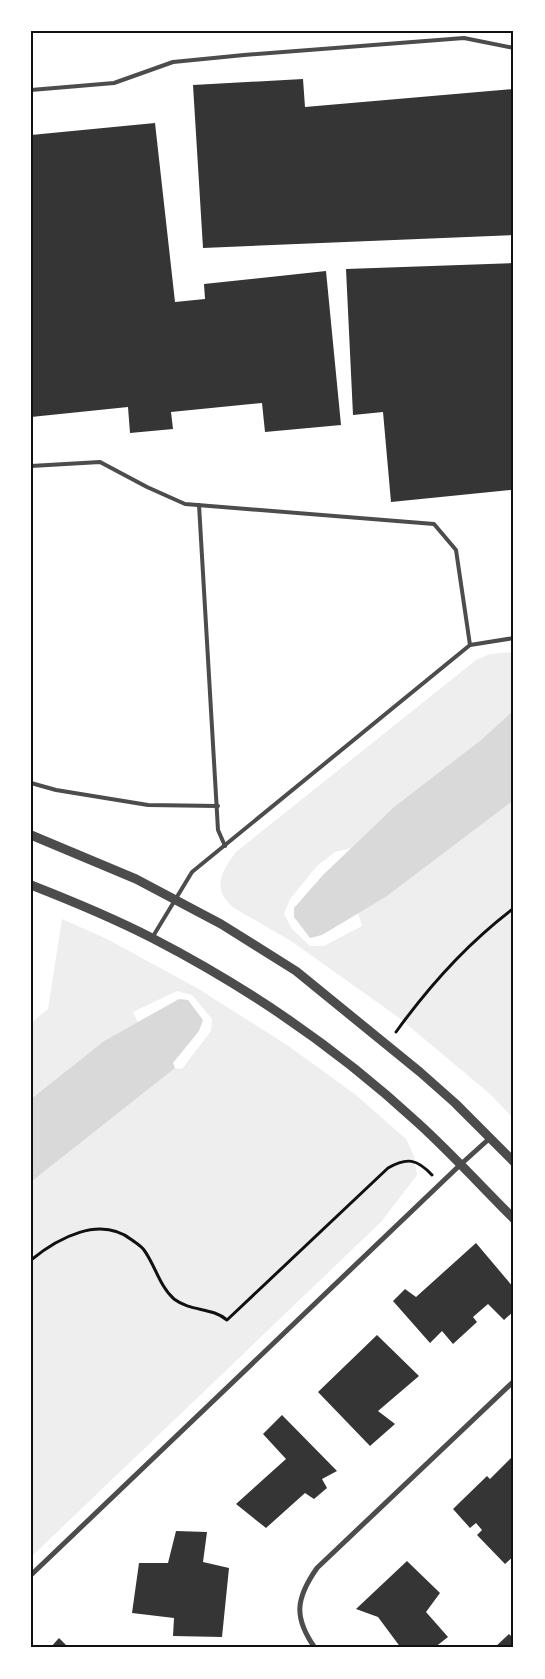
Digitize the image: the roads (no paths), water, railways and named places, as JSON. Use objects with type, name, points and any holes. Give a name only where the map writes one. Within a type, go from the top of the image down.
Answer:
[{"type":"street","points":[[31,835],[136,878],[221,924],[296,971],[387,1044],[455,1103],[514,1162]]},
{"type":"street","points":[[31,885],[152,938],[226,980],[326,1047],[412,1117],[514,1219]]},
{"type":"street","points":[[31,1576],[460,1164],[491,1138]]},
{"type":"street","points":[[315,1648],[309,1640],[299,1618],[302,1596],[307,1583],[317,1568],[514,1382]]},
{"type":"lane","points":[[31,90],[114,83],[174,62],[455,38],[464,38],[514,48]]},
{"type":"lane","points":[[31,466],[100,462],[154,491],[185,504],[434,524],[456,550],[470,645]]},
{"type":"lane","points":[[199,505],[218,830],[225,846]]},
{"type":"lane","points":[[152,938],[192,872],[470,645],[514,638]]},
{"type":"lane","points":[[31,783],[56,790],[148,805],[218,806]]}]
